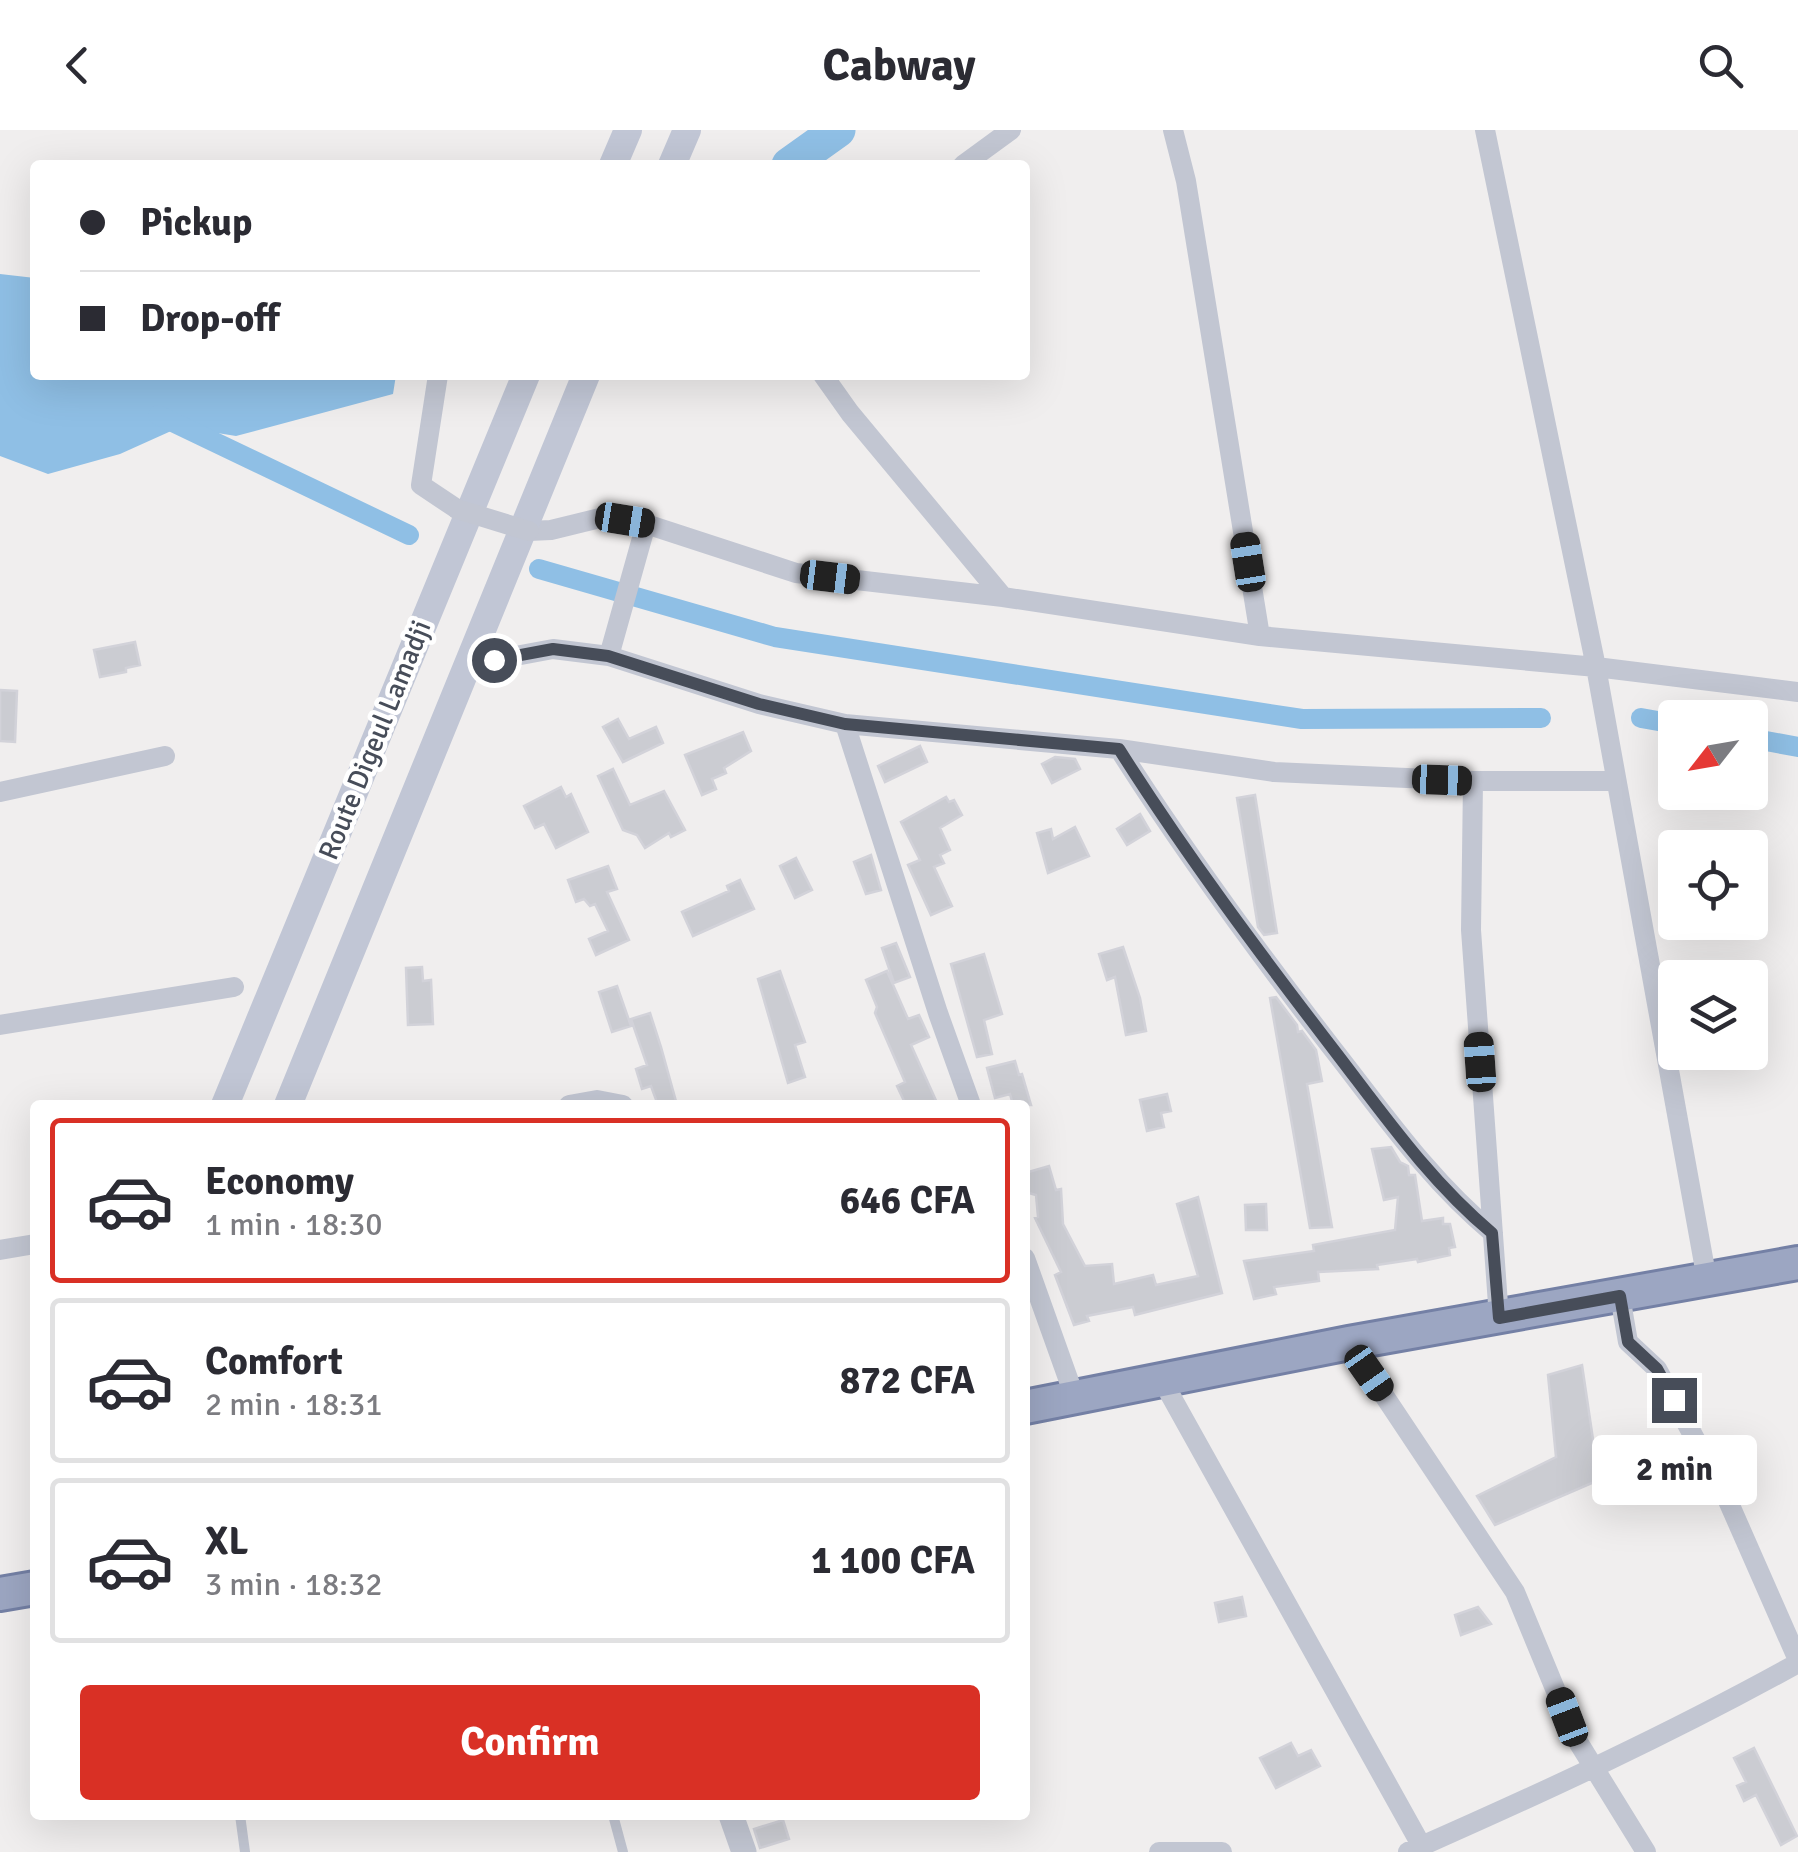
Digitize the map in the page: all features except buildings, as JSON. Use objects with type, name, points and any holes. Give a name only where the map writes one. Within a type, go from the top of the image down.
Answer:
[{"type":"highway","points":[[1030,1406],[1349,1343],[1798,1262]]},
{"type":"main road","points":[[615,160],[628,130]]},
{"type":"main road","points":[[674,160],[686,130]]},
{"type":"main road","name":"Route Digeul Lamadji","points":[[227,1100],[524,380]]},
{"type":"main road","name":"Route Digeul Lamadji","points":[[290,1100],[584,380]]},
{"type":"street","points":[[970,160],[1011,130]]},
{"type":"street","points":[[1173,130],[1186,181],[1260,636]]},
{"type":"street","points":[[1485,130],[1596,666],[1707,1280]]},
{"type":"street","points":[[437,380],[421,485],[457,509],[529,531],[551,530],[604,517],[646,524],[796,573],[1003,596],[1260,636],[1596,666],[1798,692]]},
{"type":"street","points":[[827,380],[850,413],[1003,596]]},
{"type":"street","points":[[608,656],[646,524]]},
{"type":"street","points":[[494,660],[553,649],[608,656],[759,704],[845,724],[1119,749],[1274,772],[1473,781],[1616,781]]},
{"type":"street","points":[[845,724],[969,1100]]},
{"type":"street","points":[[1119,749],[1176,838],[1254,946],[1446,1192],[1492,1233]]},
{"type":"street","points":[[0,792],[165,756]]},
{"type":"street","points":[[1473,781],[1471,930],[1499,1318]]},
{"type":"street","points":[[0,1026],[234,987]]},
{"type":"street","points":[[0,1250],[30,1245]]},
{"type":"street","points":[[1030,1272],[1074,1398]]},
{"type":"street","points":[[1162,1380],[1418,1850],[1691,1722],[1798,1661],[1725,1494],[1657,1369],[1628,1342],[1620,1296]]},
{"type":"street","points":[[1349,1343],[1515,1592],[1575,1737],[1646,1852]]},
{"type":"street","points":[[732,1820],[744,1852]]},
{"type":"street","points":[[1159,1852],[1222,1852]]},
{"type":"lane","points":[[241,1820],[245,1852]]},
{"type":"lane","points":[[613,1820],[623,1852]]},
{"type":"water","points":[[0,274],[30,277],[30,380],[395,380],[393,394],[236,436],[180,427],[120,454],[48,474],[0,456]]},
{"type":"waterway","points":[[796,160],[838,130]]},
{"type":"waterway","points":[[158,415],[409,535]]},
{"type":"waterway","points":[[539,569],[775,637],[1302,719],[1541,718]]},
{"type":"waterway","points":[[1641,718],[1658,721]]},
{"type":"waterway","points":[[1768,741],[1798,747]]},
{"type":"route","points":[[494,660],[553,649],[608,656],[759,704],[845,724],[1119,749],[1234,919],[1411,1150],[1459,1205],[1492,1233],[1499,1318],[1620,1296],[1628,1342],[1657,1369],[1674,1400]]}]
